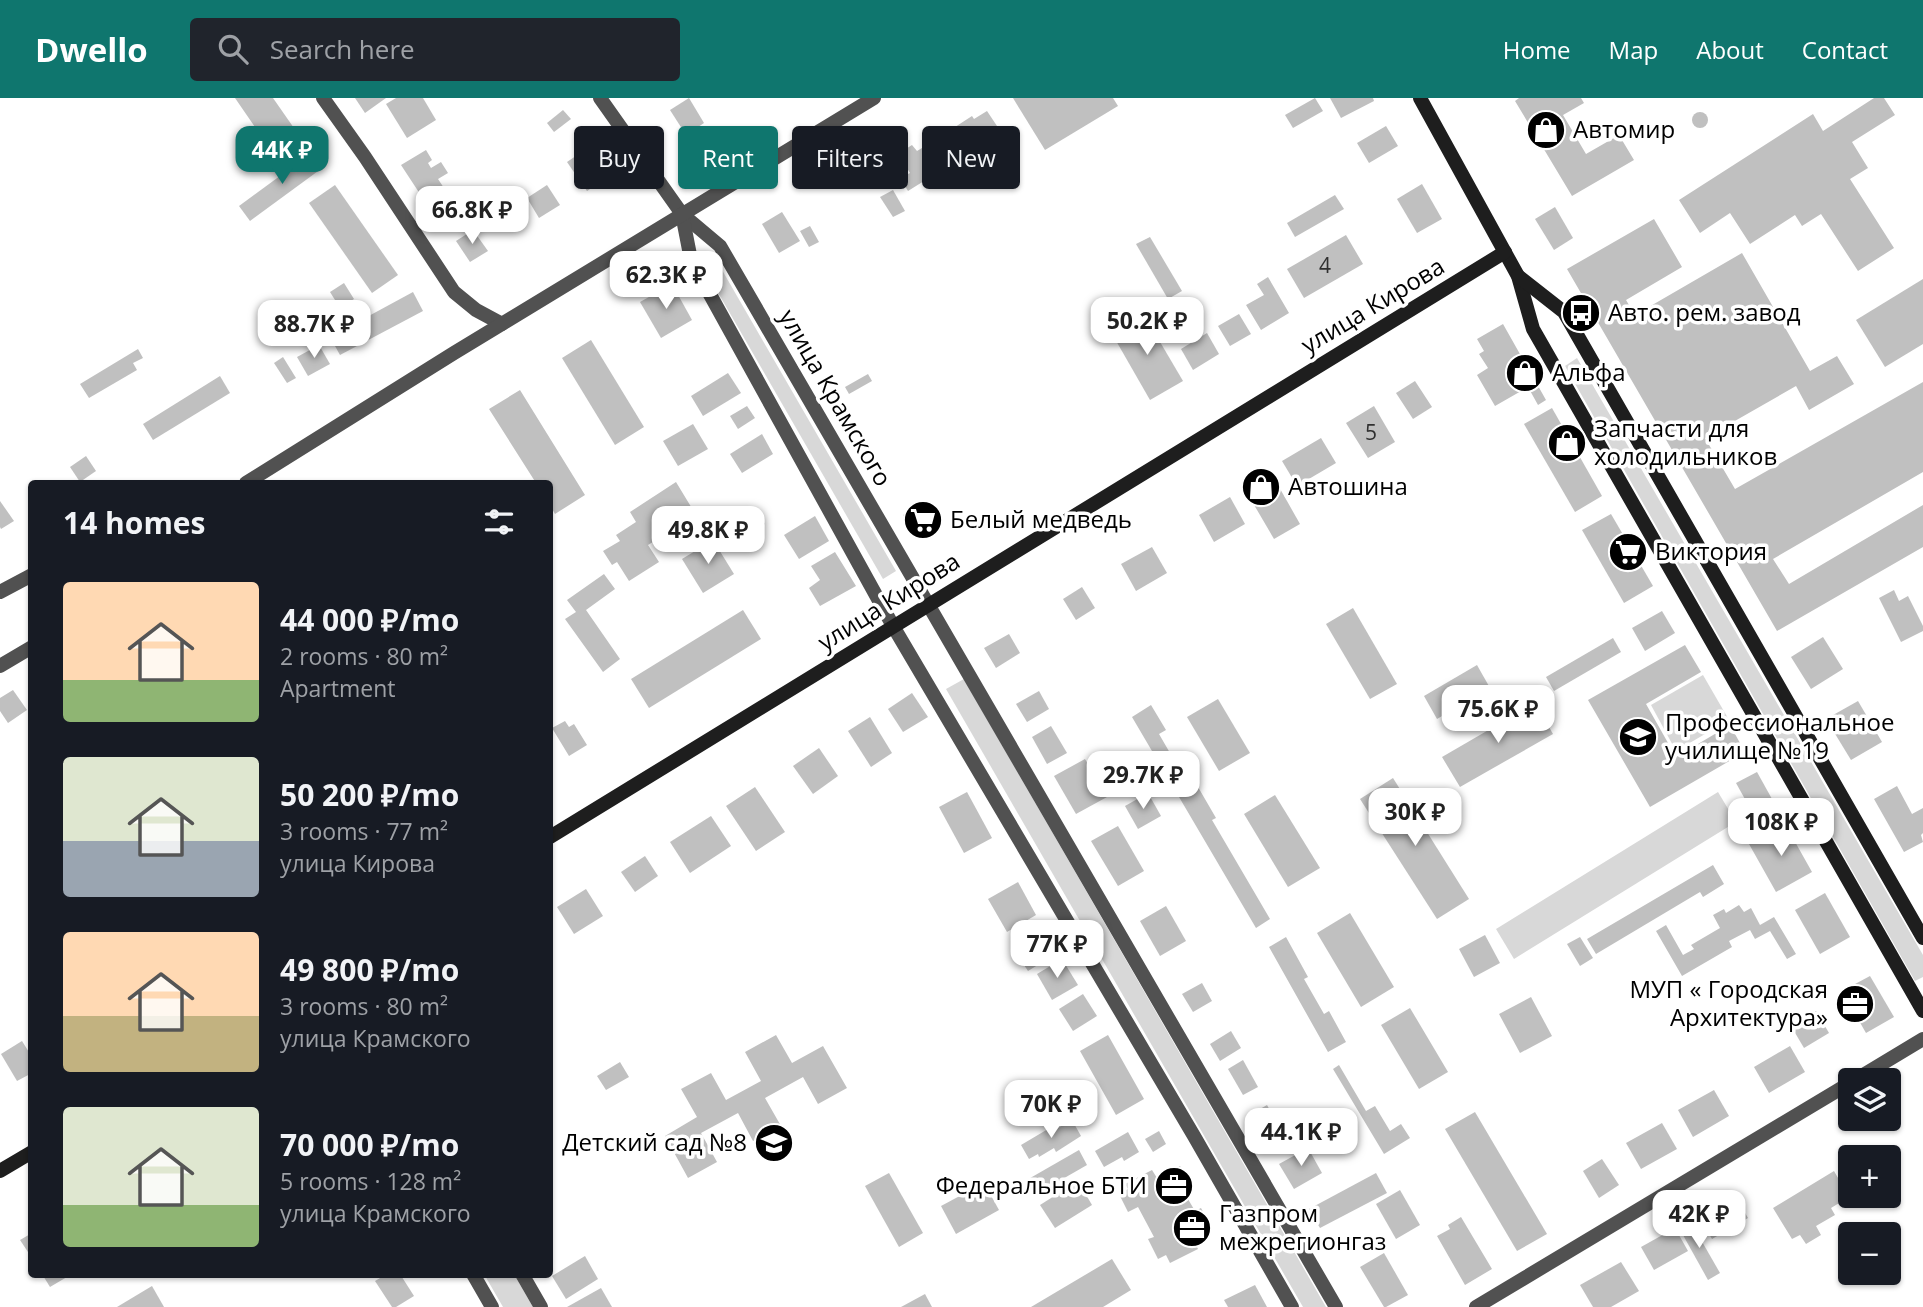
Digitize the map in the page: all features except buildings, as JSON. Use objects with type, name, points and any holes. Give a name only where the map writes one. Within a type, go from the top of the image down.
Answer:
[{"type":"main road","points":[[1420,98],[1518,276],[1533,329],[1923,1011]]},
{"type":"main road","name":"улица Кирова","points":[[553,835],[1505,253]]},
{"type":"main road","points":[[1518,276],[1563,312],[1923,938]]},
{"type":"main road","points":[[0,1171],[28,1154]]},
{"type":"street","points":[[323,98],[373,168],[454,292],[475,310],[502,324]]},
{"type":"street","name":"улица Крамского","points":[[600,98],[682,214],[720,246],[1336,1307]]},
{"type":"street","points":[[251,480],[874,98]]},
{"type":"street","name":"улица Крамского","points":[[682,214],[691,260],[892,626],[1194,1136],[1292,1307]]},
{"type":"street","points":[[0,592],[28,577]]},
{"type":"street","points":[[0,666],[28,649]]},
{"type":"street","points":[[1875,1068],[1923,1039]]},
{"type":"street","points":[[1476,1307],[1838,1090]]},
{"type":"street","points":[[475,1278],[492,1307]]},
{"type":"street","points":[[524,1278],[541,1307]]},
{"type":"shaded area","points":[[722,270],[896,571],[883,579],[709,277]]},
{"type":"shaded area","points":[[1577,358],[1923,955],[1923,977],[1915,981],[1565,366]]},
{"type":"shaded area","points":[[1703,675],[1729,720],[1676,751],[1651,705]]},
{"type":"shaded area","points":[[964,679],[1326,1307],[1303,1307],[946,689]]},
{"type":"shaded area","points":[[1718,792],[1736,822],[1514,959],[1496,929]]},
{"type":"shaded area","points":[[486,1278],[516,1278],[533,1307],[503,1307]]},
{"type":"place","name":"Автомир","points":[[1546,130]]},
{"type":"place","name":"Авто. рем. завод","points":[[1581,313]]},
{"type":"place","name":"Альфа","points":[[1525,373]]},
{"type":"place","name":"Запчасти для холодильников","points":[[1567,443]]},
{"type":"place","name":"Автошина","points":[[1261,487]]},
{"type":"place","name":"Белый медведь","points":[[923,520]]},
{"type":"place","name":"Виктория","points":[[1628,552]]},
{"type":"place","name":"Профессиональное училище №19","points":[[1638,737]]},
{"type":"place","name":"МУП « Городская Архитектура»","points":[[1855,1004]]},
{"type":"place","name":"Детский сад №8","points":[[774,1143]]},
{"type":"place","name":"Федеральное БТИ","points":[[1174,1186]]},
{"type":"place","name":"Газпром межрегионгаз","points":[[1192,1228]]}]
